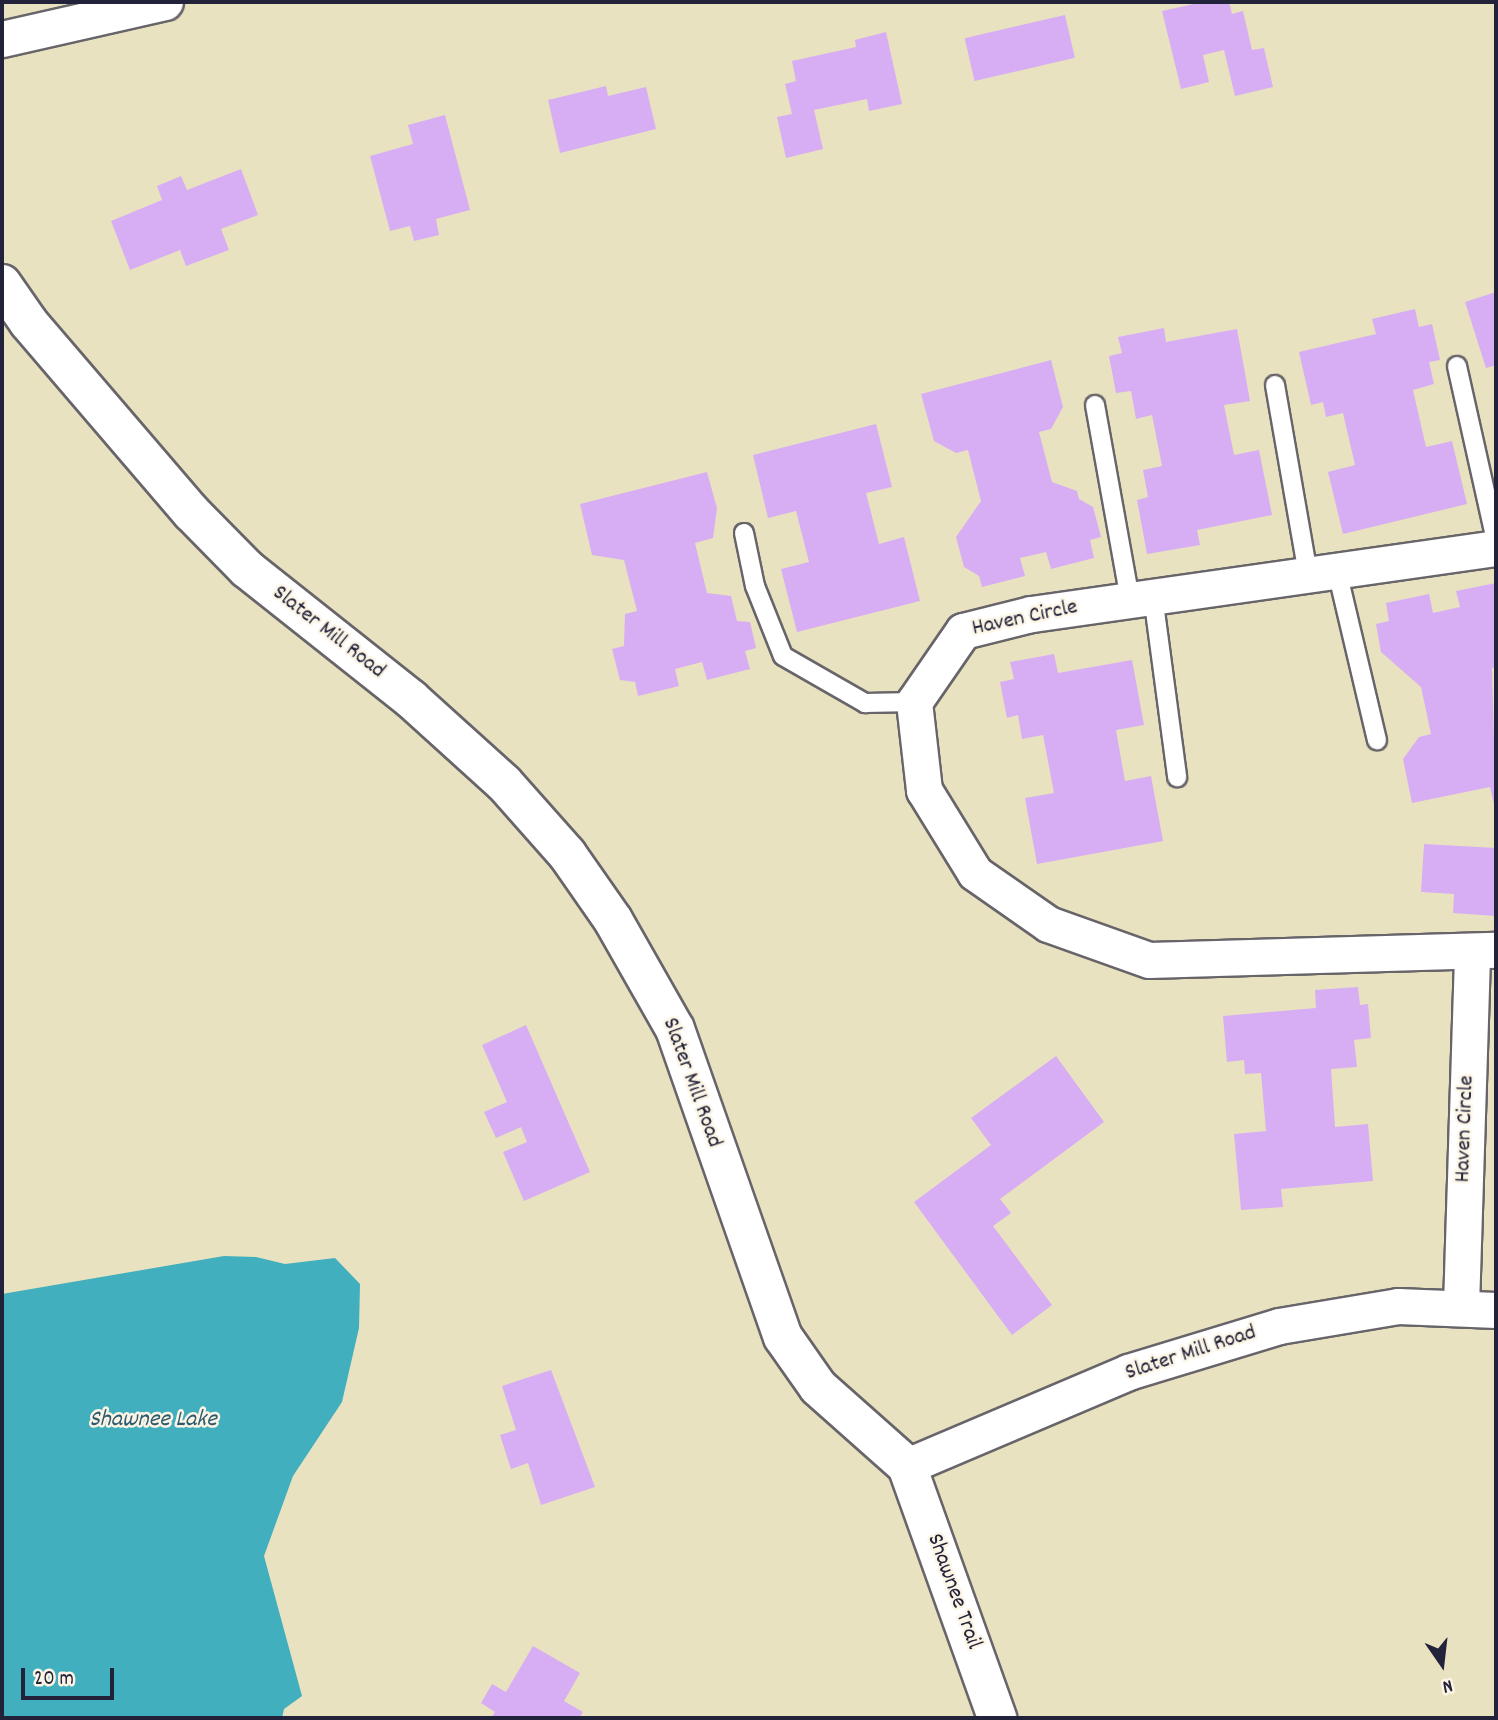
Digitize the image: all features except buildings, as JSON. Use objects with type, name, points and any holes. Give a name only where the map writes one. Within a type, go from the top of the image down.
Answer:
[{"type":"street","points":[[2,39],[165,2]]},
{"type":"street","name":"Slater Mill Road","points":[[3,288],[174,492],[238,559],[411,699],[504,783],[567,854],[625,937],[675,1029],[783,1337],[818,1387],[906,1466],[1128,1372],[1279,1326],[1398,1306],[1461,1306],[1496,1310]]},
{"type":"street","name":"Haven Circle","points":[[1461,1306],[1484,951],[1149,960],[1048,924],[975,873],[924,790],[914,702],[963,631],[1031,614],[1496,548]]},
{"type":"street","name":"Shawnee Trail","points":[[906,1466],[998,1718]]},
{"type":"lane","points":[[1457,366],[1496,541]]},
{"type":"lane","points":[[1275,385],[1322,573],[1377,740]]},
{"type":"lane","points":[[1096,405],[1141,598],[1178,777]]},
{"type":"lane","points":[[744,533],[755,586],[783,656],[865,703],[914,702]]},
{"type":"water","name":"Shawnee Lake","points":[[224,1256],[256,1257],[285,1264],[335,1258],[360,1284],[359,1328],[342,1402],[293,1476],[264,1556],[302,1696],[284,1709],[282,1718],[2,1718],[2,1294]]}]
